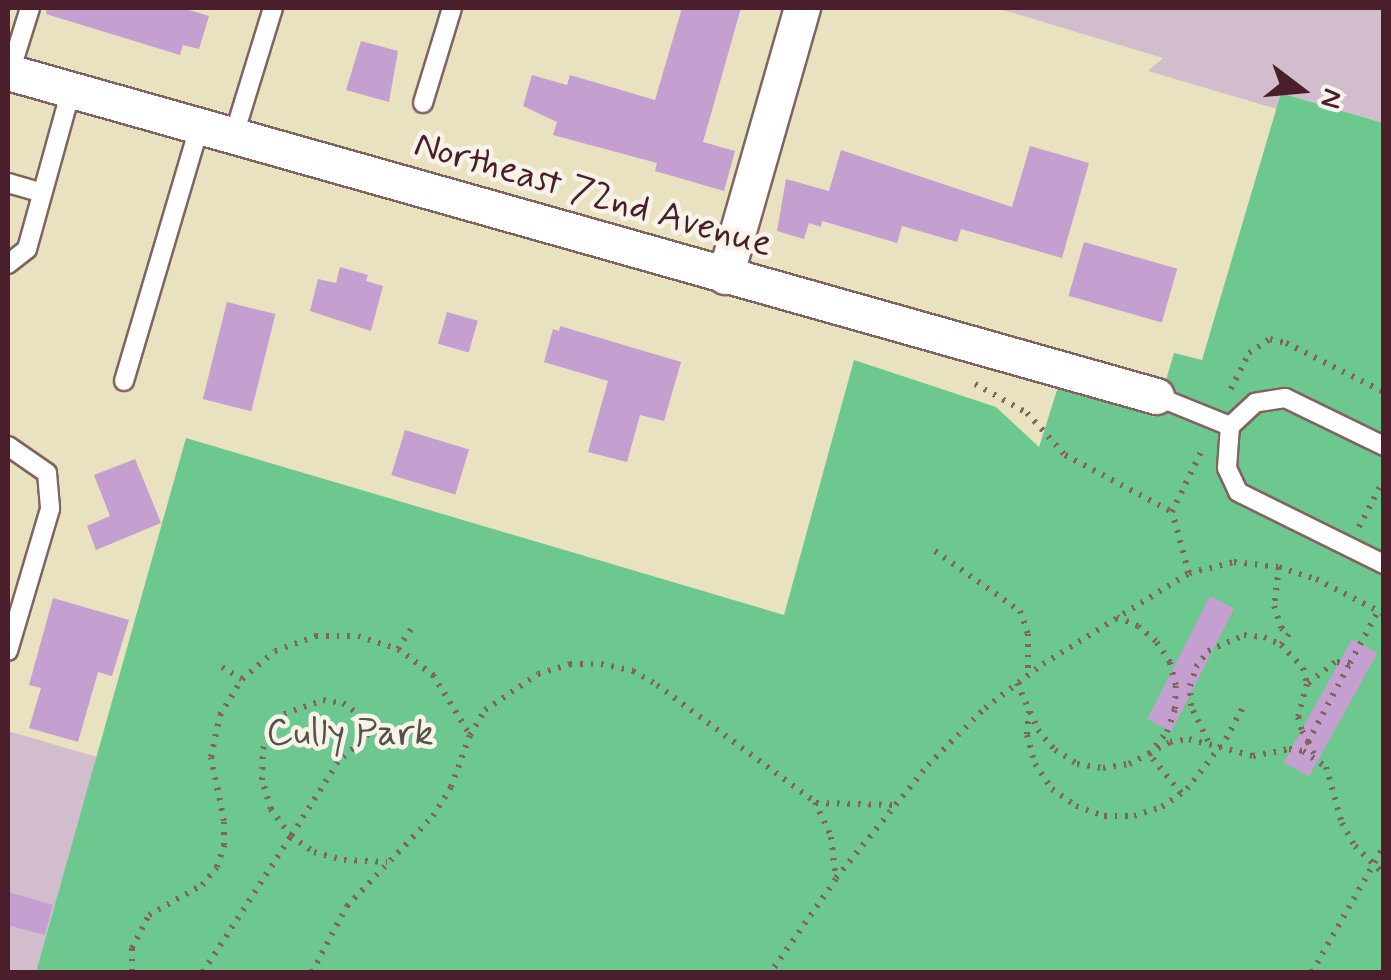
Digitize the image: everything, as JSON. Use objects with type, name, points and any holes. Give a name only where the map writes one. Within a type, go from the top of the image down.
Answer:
[{"type":"street","points":[[725,276],[802,8]]},
{"type":"street","name":"Northeast 72nd Avenue","points":[[9,72],[1156,396]]},
{"type":"lane","points":[[9,72],[30,8]]},
{"type":"lane","points":[[233,138],[273,8]]},
{"type":"lane","points":[[423,103],[452,8]]},
{"type":"lane","points":[[8,264],[26,250],[71,90]]},
{"type":"lane","points":[[124,380],[199,128]]},
{"type":"lane","points":[[8,183],[42,193]]},
{"type":"lane","points":[[1156,396],[1230,426]]},
{"type":"lane","points":[[1384,446],[1285,398],[1256,404],[1230,426],[1227,468],[1238,492],[1384,564]]},
{"type":"lane","points":[[8,446],[46,473],[50,509],[8,651]]},
{"type":"path","points":[[1172,512],[1188,573]]},
{"type":"path","points":[[935,551],[1020,611],[1028,634],[1028,675]]},
{"type":"path","points":[[771,972],[836,879],[895,805],[984,708],[1028,675],[1188,573],[1234,562],[1279,567],[1316,579],[1381,612],[1308,742]]},
{"type":"path","points":[[1279,567],[1274,606],[1280,628],[1289,634],[1282,645]]},
{"type":"path","points":[[1116,617],[1138,626],[1156,641],[1170,662],[1176,685],[1175,709],[1166,732],[1149,754]]},
{"type":"path","points":[[398,649],[411,629]]},
{"type":"path","points":[[132,972],[132,948],[149,915],[202,885],[217,867],[224,845],[224,822],[211,757],[220,715],[242,679],[276,652],[316,636],[358,636],[398,649],[433,676],[470,735]]},
{"type":"path","points":[[1209,743],[1191,706],[1190,686],[1196,667],[1225,640],[1264,637],[1282,645],[1303,668],[1307,684],[1298,718],[1316,758],[1332,780],[1342,823],[1384,874]]},
{"type":"path","points":[[1307,684],[1335,662],[1350,663]]},
{"type":"path","points":[[312,972],[347,906],[442,801],[485,710],[538,674],[570,664],[601,664],[634,671],[815,802],[831,837],[836,879]]},
{"type":"path","points":[[222,667],[242,679]]},
{"type":"path","points":[[1017,684],[1030,705],[1038,730],[1055,750],[1078,764],[1103,768],[1129,764],[1170,742],[1209,743],[1229,753],[1253,756],[1290,749],[1316,758]]},
{"type":"path","points":[[203,972],[291,836],[338,762],[376,727],[343,703],[302,704],[278,722],[263,748],[262,780],[271,809],[291,836],[314,852],[344,860],[388,862]]},
{"type":"path","points":[[1030,705],[1027,736],[1035,764],[1052,788],[1076,806],[1104,816],[1134,816],[1162,806],[1184,791],[1226,739],[1244,705]]},
{"type":"path","points":[[1149,754],[1184,791]]},
{"type":"path","points":[[815,802],[895,805]]},
{"type":"path","points":[[1312,972],[1384,846]]},
{"type":"shaded area","points":[[997,8],[1383,8],[1383,123],[1282,93],[1277,109],[1148,71],[1163,58]]},
{"type":"shaded area","points":[[8,731],[97,757],[36,972],[8,972]]},
{"type":"green space","name":"Cully Park","points":[[1281,93],[1383,123],[1383,972],[36,972],[186,438],[784,615],[854,360],[996,407],[1039,447],[1058,387],[1155,417],[1174,353],[1202,360]]},
{"type":"building","points":[[47,8],[182,8],[209,16],[199,49],[183,45],[180,55],[46,14]]},
{"type":"building","points":[[682,8],[741,8],[703,142],[735,151],[724,191],[655,171],[657,163],[553,135],[557,122],[523,106],[532,75],[567,85],[570,75],[655,100]]},
{"type":"building","points":[[361,41],[398,51],[389,102],[346,90]]},
{"type":"building","points":[[1030,146],[1089,163],[1062,258],[961,229],[957,242],[902,226],[897,243],[822,221],[821,227],[809,223],[804,239],[777,231],[786,179],[829,191],[841,150],[1012,207]]},
{"type":"building","points":[[1084,242],[1177,269],[1162,323],[1069,296]]},
{"type":"building","points":[[340,267],[368,275],[366,281],[383,286],[371,331],[310,311],[318,279],[336,283]]},
{"type":"building","points":[[227,302],[276,314],[251,411],[203,399]]},
{"type":"building","points":[[447,312],[478,321],[469,353],[438,344]]},
{"type":"building","points":[[560,326],[681,362],[664,421],[640,415],[627,462],[588,452],[608,381],[544,362],[553,329],[559,331]]},
{"type":"building","points":[[405,430],[469,450],[455,495],[391,475]]},
{"type":"building","points":[[135,459],[161,523],[96,550],[87,526],[110,516],[94,475]]},
{"type":"building","points":[[1210,596],[1234,608],[1171,731],[1147,719]]},
{"type":"building","points":[[53,598],[129,620],[112,676],[98,672],[78,742],[29,728],[41,688],[29,685]]},
{"type":"building","points":[[1352,639],[1377,653],[1309,776],[1284,762]]},
{"type":"building","points":[[8,892],[53,905],[45,935],[8,925]]}]
